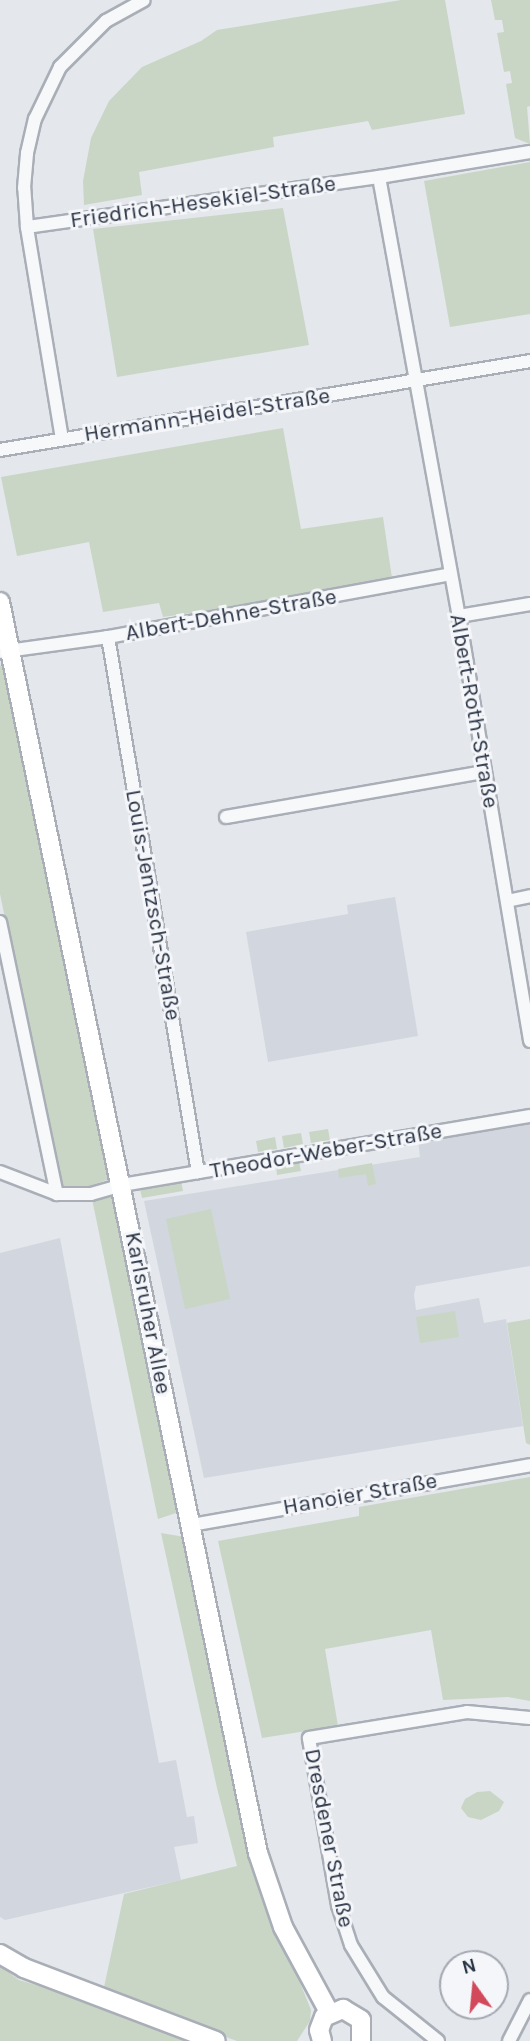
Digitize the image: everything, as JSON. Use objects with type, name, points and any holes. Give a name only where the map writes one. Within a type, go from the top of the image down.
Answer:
[{"type":"street","points":[[62,439],[27,226],[24,188],[27,153],[35,119],[60,67],[97,30],[144,0]]},
{"type":"street","name":"Friedrich-Hesekiel-Straße","points":[[27,226],[379,177],[530,152]]},
{"type":"street","points":[[379,177],[414,380]]},
{"type":"street","name":"Hermann-Heidel-Straße","points":[[0,450],[530,361]]},
{"type":"street","name":"Albert-Roth-Straße","points":[[414,380],[458,616],[530,1041]]},
{"type":"street","name":"Albert-Dehne-Straße","points":[[5,651],[108,637],[450,574]]},
{"type":"street","name":"Karlsruher Allee","points":[[0,602],[5,651],[122,1185],[270,1893],[299,1961],[329,2012]]},
{"type":"street","points":[[458,616],[530,604]]},
{"type":"street","name":"Louis-Jentzsch-Straße","points":[[108,637],[198,1172]]},
{"type":"street","points":[[226,817],[484,772]]},
{"type":"street","points":[[507,901],[530,896]]},
{"type":"street","points":[[0,922],[57,1194]]},
{"type":"street","name":"Theodor-Weber-Straße","points":[[57,1194],[91,1194],[122,1185],[530,1116]]},
{"type":"street","points":[[0,1172],[57,1194]]},
{"type":"street","name":"Hanoier Straße","points":[[191,1525],[530,1465]]},
{"type":"street","name":"Dresdener Straße","points":[[438,2041],[383,1997],[365,1972],[351,1945],[338,1905],[309,1738],[467,1712],[530,1718]]},
{"type":"street","points":[[0,1954],[24,1968],[216,2041]]},
{"type":"street","points":[[509,2041],[530,2000]]},
{"type":"street","points":[[322,2041],[320,2023],[329,2012],[343,2008],[356,2014],[363,2027],[361,2041]]},
{"type":"shaded area","points":[[395,897],[418,1036],[268,1062],[246,932],[348,914],[347,905]]},
{"type":"shaded area","points":[[530,1121],[530,1266],[416,1286],[414,1295],[416,1310],[479,1298],[484,1323],[506,1319],[523,1426],[204,1478],[144,1201],[420,1157],[418,1141]]},
{"type":"shaded area","points":[[60,1238],[159,1763],[176,1760],[187,1817],[194,1816],[198,1843],[174,1847],[181,1880],[5,1920],[0,1917],[0,1253]]},
{"type":"green space","points":[[401,0],[445,0],[465,114],[372,130],[368,121],[273,137],[274,147],[139,172],[142,195],[84,205],[83,181],[91,138],[109,101],[142,67],[201,41],[217,30]]},
{"type":"green space","points":[[491,0],[530,0],[530,106],[527,107],[530,144],[515,138],[506,84],[512,83],[510,71],[504,72],[497,33],[504,32],[502,20],[495,20]]},
{"type":"green space","points":[[530,162],[530,314],[450,327],[424,181]]},
{"type":"green space","points":[[283,208],[309,345],[117,377],[93,229]]},
{"type":"green space","points":[[283,428],[301,529],[383,517],[393,585],[163,617],[159,603],[103,612],[89,542],[17,556],[1,477]]},
{"type":"green space","points":[[0,665],[8,672],[112,1169],[109,1179],[90,1186],[61,1189],[0,894]]},
{"type":"green space","points":[[328,1129],[330,1140],[311,1143],[309,1132]]},
{"type":"green space","points":[[301,1133],[303,1144],[284,1148],[282,1136]]},
{"type":"green space","points":[[275,1137],[277,1149],[258,1152],[256,1141]]},
{"type":"green space","points":[[299,1162],[301,1171],[277,1175],[276,1165]]},
{"type":"green space","points":[[372,1163],[376,1184],[368,1186],[366,1174],[339,1178],[338,1169]]},
{"type":"green space","points":[[181,1181],[183,1191],[142,1198],[140,1189]]},
{"type":"green space","points":[[123,1193],[188,1509],[158,1519],[91,1194]]},
{"type":"green space","points":[[211,1209],[230,1299],[185,1309],[166,1219]]},
{"type":"green space","points":[[455,1311],[459,1337],[420,1343],[416,1317]]},
{"type":"green space","points":[[530,1319],[530,1445],[526,1443],[507,1323]]},
{"type":"green space","points":[[530,1477],[530,1701],[508,1697],[443,1700],[431,1630],[325,1649],[338,1726],[262,1738],[218,1541],[359,1516],[359,1507]]},
{"type":"green space","points":[[161,1533],[191,1538],[262,1888],[311,2010],[310,2021],[297,2041],[237,2041],[103,1992],[124,1894],[237,1866],[217,1788]]},
{"type":"green space","points":[[490,1791],[504,1802],[499,1811],[481,1820],[468,1817],[461,1808],[465,1799],[477,1792]]},
{"type":"green space","points":[[0,1966],[19,1980],[73,1996],[85,1991],[189,2041],[0,2041]]}]
